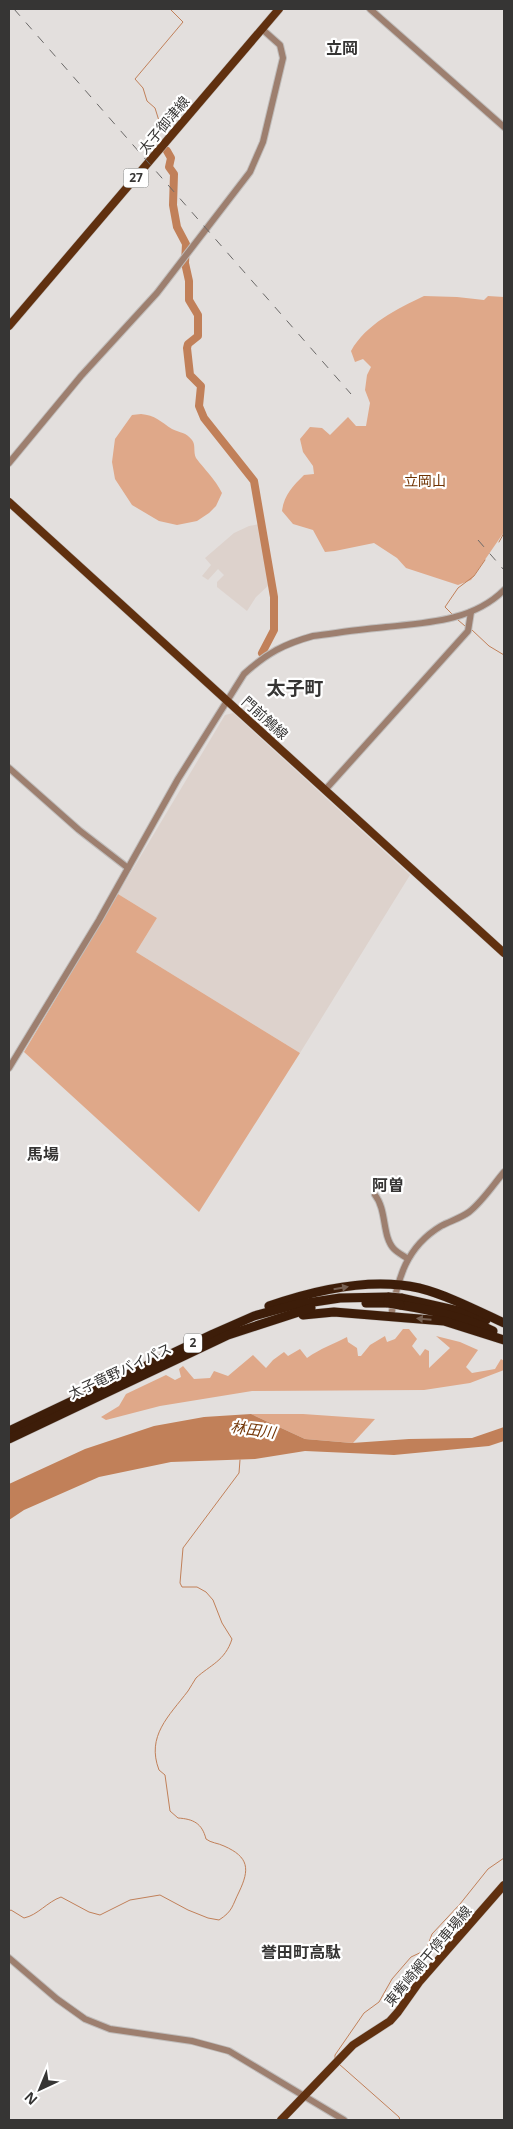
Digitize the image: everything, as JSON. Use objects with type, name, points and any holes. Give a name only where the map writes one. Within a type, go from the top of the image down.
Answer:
[{"type":"highway","points":[[213,1334],[252,1313],[288,1300],[367,1284],[419,1288],[504,1323]]},
{"type":"highway","name":"太子竜野バイパス","points":[[9,1433],[213,1334],[254,1316],[294,1305],[340,1298],[388,1300],[463,1312],[504,1328]]},
{"type":"highway","name":"太子竜野バイパス","points":[[9,1433],[58,1416],[228,1335],[280,1316],[306,1308],[388,1300]]},
{"type":"highway","name":"太子竜野バイパス","points":[[401,1302],[477,1323],[504,1336]]},
{"type":"highway","points":[[280,1316],[334,1312],[444,1321],[504,1340]]},
{"type":"highway","points":[[9,1444],[58,1416]]},
{"type":"main road","name":"太子御津線","points":[[9,326],[280,9]]},
{"type":"main road","name":"門前鵤線","points":[[9,502],[504,953]]},
{"type":"main road","name":"東觜崎網干停車場線","points":[[280,2120],[353,2045],[390,2021],[420,1981],[504,1885]]},
{"type":"street","points":[[370,9],[504,127]]},
{"type":"street","points":[[9,463],[80,378],[161,288],[250,172],[264,142],[283,58],[280,44],[262,29]]},
{"type":"street","points":[[9,1068],[128,868],[178,779],[244,674],[282,645],[313,636],[430,623],[471,612],[496,598],[504,590]]},
{"type":"street","points":[[325,790],[468,631],[471,612]]},
{"type":"street","points":[[9,768],[79,830],[128,868]]},
{"type":"street","points":[[391,1316],[396,1286],[408,1259],[431,1233],[468,1212],[504,1172]]},
{"type":"street","points":[[375,1195],[380,1202],[390,1243],[394,1249],[408,1259]]},
{"type":"street","points":[[9,1958],[57,2000],[85,2020],[110,2029],[192,2041],[229,2051],[344,2120]]},
{"type":"shaded area","points":[[260,524],[270,584],[256,597],[247,611],[217,587],[217,582],[224,575],[218,569],[208,580],[202,576],[211,565],[205,558],[234,533],[249,526]]},
{"type":"shaded area","points":[[233,713],[410,875],[300,1053],[136,952],[157,918],[118,894],[225,715]]},
{"type":"green space","name":"立岡山","points":[[424,296],[484,300],[488,296],[504,297],[504,532],[471,580],[458,585],[406,568],[397,558],[374,543],[325,552],[313,530],[293,524],[282,511],[287,495],[293,487],[304,475],[314,474],[313,466],[303,452],[300,439],[310,427],[322,428],[330,435],[348,417],[356,426],[366,426],[370,403],[365,390],[367,375],[371,367],[363,359],[355,362],[351,351],[357,341],[383,318]]},
{"type":"green space","points":[[141,414],[154,417],[172,429],[190,437],[194,444],[196,458],[222,493],[216,506],[197,521],[177,525],[159,521],[132,505],[115,479],[112,462],[115,439],[132,415]]},
{"type":"green space","points":[[118,894],[157,918],[136,952],[300,1053],[199,1212],[24,1052]]},
{"type":"green space","points":[[403,1329],[409,1329],[417,1339],[412,1346],[420,1356],[425,1349],[429,1351],[429,1368],[450,1348],[436,1336],[460,1342],[478,1350],[466,1367],[472,1373],[495,1369],[501,1359],[504,1361],[504,1370],[470,1383],[424,1390],[252,1391],[160,1406],[106,1420],[101,1417],[119,1406],[126,1394],[166,1375],[175,1380],[181,1377],[179,1369],[183,1366],[194,1379],[210,1378],[214,1371],[228,1376],[253,1355],[266,1368],[284,1352],[288,1356],[300,1349],[307,1358],[347,1337],[348,1342],[357,1348],[358,1356],[361,1356],[370,1345],[385,1336],[387,1342],[395,1339]]},
{"type":"green space","points":[[251,1414],[303,1414],[375,1419],[353,1443],[305,1439]]},
{"type":"water","name":"林田川","points":[[251,1414],[305,1439],[352,1443],[409,1439],[472,1438],[504,1427],[504,1441],[489,1446],[394,1455],[305,1451],[255,1459],[171,1462],[99,1477],[24,1510],[9,1520],[9,1484],[85,1449],[154,1426],[204,1417]]},
{"type":"waterway","points":[[159,140],[155,134],[160,124],[155,108],[147,101],[143,88],[135,79],[183,22],[170,9]]},
{"type":"waterway","points":[[167,151],[171,158],[169,167],[174,174],[173,205],[177,227],[186,244],[185,263],[189,281],[189,300],[198,315],[198,336],[188,344],[187,348],[190,375],[201,386],[199,406],[204,418],[254,481],[274,597],[274,630],[262,653]]},
{"type":"waterway","points":[[499,542],[504,533]]},
{"type":"waterway","points":[[452,614],[445,607],[458,588],[474,576],[485,560]]},
{"type":"waterway","points":[[458,620],[465,626]]},
{"type":"waterway","points":[[472,630],[489,646],[504,655]]},
{"type":"waterway","points":[[9,1911],[11,1910],[24,1918],[61,1897],[89,1912],[100,1915],[130,1900],[160,1895],[208,1918],[219,1920],[230,1911],[245,1877],[246,1870],[243,1859],[232,1850],[206,1839],[202,1829],[196,1823],[188,1819],[178,1818],[170,1811],[165,1775],[159,1770],[155,1747],[157,1737],[167,1718],[196,1678],[221,1658],[232,1639],[222,1623],[213,1600],[206,1592],[197,1587],[182,1587],[180,1583],[183,1548],[239,1473],[240,1460]]},
{"type":"waterway","points":[[335,2060],[335,2055],[364,2013],[379,2002],[392,1979],[411,1957],[426,1950],[432,1934],[460,1904],[488,1869],[504,1858]]},
{"type":"waterway","points":[[339,2064],[399,2117],[400,2120]]},
{"type":"railway","points":[[14,9],[351,394]]},
{"type":"railway","points":[[478,540],[504,570]]},
{"type":"district","name":"立岡","points":[[342,48]]},
{"type":"district","name":"太子町","points":[[295,688]]},
{"type":"district","name":"馬場","points":[[43,1154]]},
{"type":"district","name":"阿曽","points":[[388,1185]]},
{"type":"district","name":"誉田町高駄","points":[[301,1952]]}]
